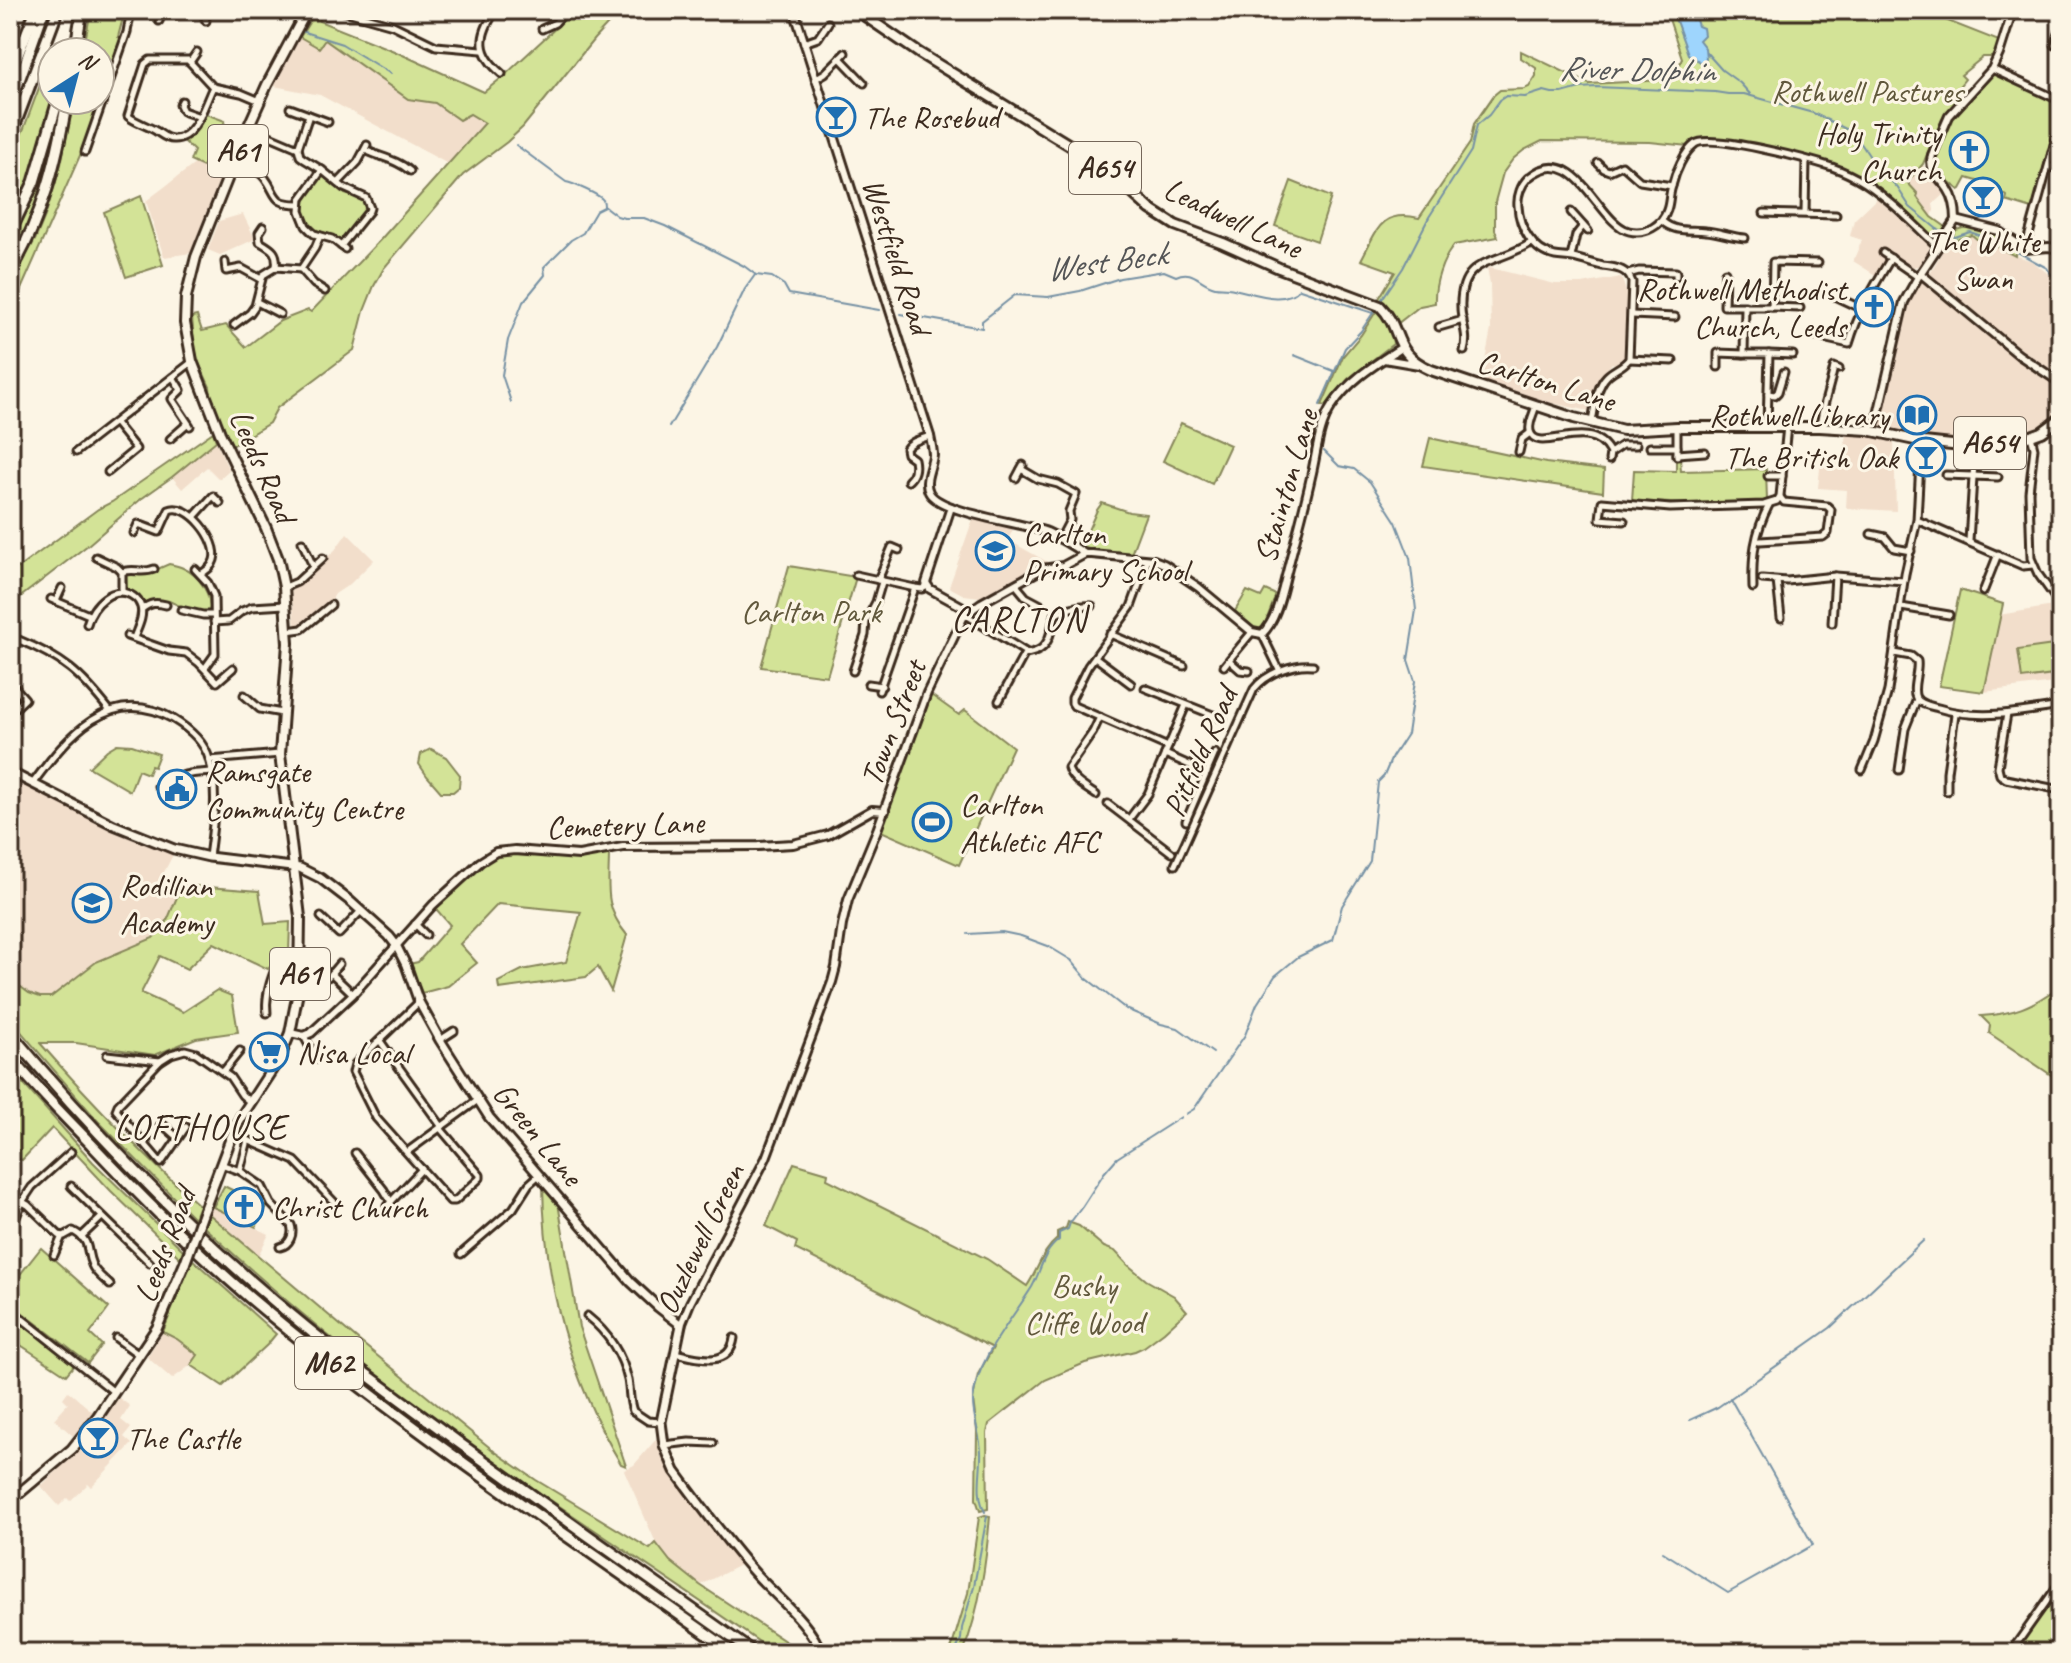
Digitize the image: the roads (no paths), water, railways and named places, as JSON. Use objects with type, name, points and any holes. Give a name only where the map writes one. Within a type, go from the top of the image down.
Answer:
[{"type":"highway","points":[[10,74],[36,10]]},
{"type":"highway","points":[[10,106],[44,10]]},
{"type":"highway","points":[[10,138],[58,10]]},
{"type":"highway","points":[[76,36],[82,10]]},
{"type":"highway","points":[[10,232],[34,182],[53,116]]},
{"type":"highway","points":[[10,273],[30,236],[49,186],[64,116]]},
{"type":"highway","name":"M62","points":[[10,1033],[193,1229],[304,1326],[451,1437],[754,1653]]},
{"type":"highway","name":"M62","points":[[10,1056],[136,1191],[248,1297],[336,1368],[591,1554],[734,1653]]},
{"type":"main road","name":"Leeds Road","points":[[10,1501],[72,1449],[115,1392],[157,1328],[185,1263],[231,1138],[280,1057],[297,1004],[300,917],[280,754],[287,631],[284,587],[278,559],[266,528],[220,433],[192,361],[185,323],[188,284],[196,257],[260,101],[307,10]]},
{"type":"main road","name":"Leadwell Lane","points":[[856,10],[909,47],[1089,157],[1150,209],[1175,225],[1375,303],[1384,309],[1402,347],[1419,365]]},
{"type":"main road","name":"Carlton Lane","points":[[1419,365],[1536,406],[1623,430],[1820,427],[1868,430],[1921,441]]},
{"type":"main road","name":"A654","points":[[1921,441],[1947,446],[1999,443],[2042,432],[2061,418]]},
{"type":"main road","points":[[10,772],[114,825],[174,849],[209,857],[307,870],[361,911],[396,945]]},
{"type":"main road","name":"Green Lane","points":[[396,945],[419,1002],[478,1100],[631,1282],[681,1325]]},
{"type":"main road","name":"Ouzlewell Green","points":[[681,1325],[661,1422],[664,1445],[675,1471],[731,1546],[803,1625],[821,1653]]},
{"type":"street","points":[[85,152],[127,32],[131,10]]},
{"type":"street","points":[[159,21],[163,10]]},
{"type":"street","points":[[202,10],[206,21]]},
{"type":"street","points":[[340,10],[393,25],[436,46],[482,50]]},
{"type":"street","points":[[496,10],[484,36],[482,50],[488,61],[502,74]]},
{"type":"street","points":[[542,29],[555,23],[566,10]]},
{"type":"street","name":"Westfield Road","points":[[794,10],[930,436],[933,454],[927,481],[929,492],[951,507]]},
{"type":"street","points":[[1868,430],[1877,420],[1904,302],[1956,220],[1954,203],[1931,166],[1932,155],[1949,116],[1992,69],[2013,10]]},
{"type":"street","points":[[804,43],[818,38],[828,23]]},
{"type":"street","points":[[2055,45],[2061,28]]},
{"type":"street","points":[[190,62],[197,52]]},
{"type":"street","points":[[815,79],[842,55],[864,83]]},
{"type":"street","points":[[213,87],[200,117],[184,135],[172,139],[132,120],[128,114],[148,61],[183,59],[190,62],[213,87],[260,101]]},
{"type":"street","points":[[1992,69],[2061,101]]},
{"type":"street","points":[[182,101],[183,111],[200,117]]},
{"type":"street","points":[[290,108],[328,122]]},
{"type":"street","points":[[309,115],[298,148],[300,156],[347,190],[366,198],[370,208]]},
{"type":"street","points":[[2025,249],[2061,124]]},
{"type":"street","points":[[258,131],[298,148]]},
{"type":"street","points":[[1591,423],[1603,382],[1629,359],[1632,282],[1628,274],[1614,267],[1554,256],[1532,242],[1518,210],[1518,195],[1530,176],[1552,169],[1565,171],[1577,178],[1622,228],[1644,231],[1662,221],[1668,209],[1672,186],[1687,153],[1695,144],[1702,141],[1749,146],[1832,167],[1864,183],[1938,247]]},
{"type":"street","points":[[338,183],[352,170],[366,148],[380,158],[400,163],[410,171]]},
{"type":"street","points":[[234,160],[262,174],[280,201],[300,204]]},
{"type":"street","points":[[1805,213],[1806,160]]},
{"type":"street","points":[[1598,163],[1609,171],[1622,165],[1640,181],[1672,186]]},
{"type":"street","points":[[2049,166],[2061,170]]},
{"type":"street","points":[[322,170],[300,204],[306,226],[320,236],[332,239],[343,248],[370,208],[377,204]]},
{"type":"street","points":[[1571,212],[1588,231]]},
{"type":"street","points":[[1764,213],[1836,215]]},
{"type":"street","points":[[1956,220],[1999,231],[2025,249],[2058,249],[2061,231]]},
{"type":"street","points":[[1662,221],[1680,230],[1706,231],[1741,239]]},
{"type":"street","points":[[1571,257],[1576,235],[1583,226]]},
{"type":"street","points":[[263,227],[257,243],[274,252],[276,267]]},
{"type":"street","points":[[301,269],[320,236]]},
{"type":"street","points":[[1464,351],[1467,336],[1461,301],[1468,274],[1480,264],[1518,251],[1532,242]]},
{"type":"street","points":[[1883,253],[1919,275],[2019,355],[2061,383]]},
{"type":"street","points":[[1818,337],[1849,344],[1862,309],[1891,258]]},
{"type":"street","points":[[225,262],[226,271],[241,268],[261,279]]},
{"type":"street","points":[[1772,307],[1773,262],[1818,263]]},
{"type":"street","points":[[234,325],[250,313],[257,302],[263,275],[276,267],[301,269],[325,291]]},
{"type":"street","points":[[1628,274],[1639,271],[1676,272],[1676,276]]},
{"type":"street","points":[[1725,272],[1724,306],[1800,308]]},
{"type":"street","points":[[1830,294],[1862,309]]},
{"type":"street","points":[[257,302],[280,314]]},
{"type":"street","points":[[1744,354],[1745,307]]},
{"type":"street","points":[[1632,315],[1675,317]]},
{"type":"street","points":[[1439,327],[1463,320]]},
{"type":"street","name":"Stainton Lane","points":[[1262,634],[1284,584],[1323,424],[1331,407],[1352,383],[1402,347]]},
{"type":"street","points":[[1718,367],[1718,353],[1793,355]]},
{"type":"street","points":[[1767,426],[1769,354]]},
{"type":"street","points":[[1384,359],[1419,365]]},
{"type":"street","points":[[1629,359],[1673,361]]},
{"type":"street","points":[[76,452],[192,361]]},
{"type":"street","points":[[1820,427],[1834,367],[1839,369]]},
{"type":"street","points":[[1768,394],[1778,392],[1784,370]]},
{"type":"street","points":[[170,439],[188,425],[172,399],[181,390],[173,377]]},
{"type":"street","points":[[1519,452],[1522,439],[1530,433],[1536,406]]},
{"type":"street","points":[[108,472],[136,449],[115,423]]},
{"type":"street","points":[[1624,521],[1600,519],[1602,502],[1670,508],[1769,504],[1777,501],[1787,426]]},
{"type":"street","points":[[1677,427],[1677,452]]},
{"type":"street","points":[[1530,433],[1539,440],[1579,434],[1593,437],[1603,442],[1610,453],[1609,460]]},
{"type":"street","points":[[908,481],[913,476],[915,466],[906,449],[917,440],[930,436]]},
{"type":"street","points":[[2031,436],[2034,448],[2029,492],[2033,565],[2061,606]]},
{"type":"street","points":[[1862,770],[1888,691],[1904,581],[1917,520],[1921,441]]},
{"type":"street","points":[[1610,453],[1622,445],[1636,445]]},
{"type":"street","points":[[1969,541],[1975,445]]},
{"type":"street","points":[[1650,447],[1677,452],[1705,452]]},
{"type":"street","points":[[1016,478],[1022,467],[1038,479],[1058,484],[1076,494],[1069,511],[1070,520],[1060,539]]},
{"type":"street","points":[[1946,475],[1998,477]]},
{"type":"street","points":[[1768,476],[1782,476]]},
{"type":"street","points":[[194,517],[213,496],[220,503]]},
{"type":"street","points":[[1765,538],[1826,536],[1830,530],[1831,510],[1827,506],[1819,508],[1785,502],[1780,496]]},
{"type":"street","points":[[1753,588],[1753,551],[1769,504]]},
{"type":"street","points":[[134,533],[138,524],[159,532],[167,514],[175,507],[194,517],[215,552],[211,566],[201,574]]},
{"type":"street","points":[[1027,653],[927,586],[926,581],[951,507],[1039,530],[1085,554],[1164,564],[1252,632],[1262,634],[1279,669],[1313,665]]},
{"type":"street","points":[[1917,520],[2023,566],[2033,565]]},
{"type":"street","points":[[1870,533],[1885,537],[1894,548],[1911,551]]},
{"type":"street","points":[[302,542],[313,566]]},
{"type":"street","points":[[853,671],[865,635],[866,621],[876,602],[892,547],[899,550]]},
{"type":"street","points":[[968,613],[1042,569],[1063,566],[1085,554]]},
{"type":"street","points":[[1983,592],[1998,554]]},
{"type":"street","points":[[96,557],[122,572],[122,592]]},
{"type":"street","points":[[284,587],[297,582],[323,558]]},
{"type":"street","points":[[1148,560],[1131,607],[1083,675],[1072,703],[1207,773]]},
{"type":"street","points":[[122,572],[143,573],[154,569]]},
{"type":"street","points":[[195,569],[214,596],[215,654],[205,668]]},
{"type":"street","points":[[856,575],[915,588],[927,586]]},
{"type":"street","points":[[1762,579],[1777,581],[1835,576],[1904,581]]},
{"type":"street","points":[[1832,623],[1835,576]]},
{"type":"street","points":[[1777,581],[1781,618]]},
{"type":"street","points":[[1016,585],[1026,597],[1041,605]]},
{"type":"street","points":[[62,588],[54,600],[89,615]]},
{"type":"street","points":[[868,684],[880,688],[915,588]]},
{"type":"street","points":[[87,624],[89,615],[106,596],[122,592],[133,597],[142,609],[140,621],[131,637],[169,651],[186,653],[217,682],[233,668]]},
{"type":"street","points":[[999,701],[1022,659],[1045,644],[1051,632],[1054,613],[1083,602],[1092,606]]},
{"type":"street","points":[[142,609],[149,604],[166,605]]},
{"type":"street","points":[[181,610],[229,621],[252,607],[286,605]]},
{"type":"street","points":[[287,631],[302,629],[331,605]]},
{"type":"street","points":[[1901,607],[1949,615]]},
{"type":"street","name":"Town Street","points":[[885,811],[927,693],[968,613]]},
{"type":"street","points":[[1224,666],[1252,632]]},
{"type":"street","points":[[1110,634],[1184,666]]},
{"type":"street","points":[[10,647],[19,640],[46,651],[70,666],[110,711]]},
{"type":"street","points":[[1894,653],[1911,656],[1917,661],[1919,666],[1914,692],[1917,699],[1955,714],[2007,714],[2061,706]]},
{"type":"street","points":[[1095,657],[1131,684]]},
{"type":"street","points":[[848,658],[857,661]]},
{"type":"street","points":[[1230,660],[1240,670],[1249,671]]},
{"type":"street","name":"Pitfield Road","points":[[1175,865],[1250,694],[1258,683],[1279,669]]},
{"type":"street","points":[[10,682],[25,699],[10,712]]},
{"type":"street","points":[[1145,688],[1223,719]]},
{"type":"street","points":[[244,695],[260,709],[282,713]]},
{"type":"street","points":[[1899,770],[1905,729],[1917,699]]},
{"type":"street","points":[[1129,819],[1148,794],[1186,705]]},
{"type":"street","points":[[32,784],[77,730],[110,711],[143,707],[168,716],[198,739],[210,760],[214,797],[209,857]]},
{"type":"street","points":[[1947,791],[1955,714]]},
{"type":"street","points":[[2007,714],[1998,767],[2000,775],[2006,779],[2061,790]]},
{"type":"street","points":[[1096,795],[1069,773],[1068,768],[1100,717]]},
{"type":"street","points":[[1186,821],[1215,753]]},
{"type":"street","points":[[210,760],[280,754]]},
{"type":"street","points":[[158,786],[167,790],[179,776],[212,772]]},
{"type":"street","points":[[1108,804],[1172,853]]},
{"type":"street","name":"Cemetery Lane","points":[[396,945],[462,878],[496,852],[515,850],[579,855],[623,847],[793,844],[828,835],[872,810],[885,811]]},
{"type":"street","name":"Ouzlewell Green","points":[[681,1325],[766,1158],[830,986],[848,900],[885,811]]},
{"type":"street","points":[[321,917],[339,934],[361,911]]},
{"type":"street","points":[[415,924],[426,935]]},
{"type":"street","points":[[290,1033],[304,1036],[311,1033],[353,994],[396,945]]},
{"type":"street","points":[[339,964],[329,975],[353,994]]},
{"type":"street","points":[[267,1013],[266,1004],[274,972],[280,968],[300,969]]},
{"type":"street","points":[[380,1041],[441,1127],[480,1175],[455,1201],[450,1201],[376,1118],[353,1072],[355,1064],[419,1002]]},
{"type":"street","points":[[440,1040],[454,1031]]},
{"type":"street","points":[[304,1036],[316,1059]]},
{"type":"street","points":[[186,1127],[161,1163],[117,1113],[118,1105],[160,1061],[171,1054],[185,1050],[196,1053],[223,1072],[250,1102]]},
{"type":"street","points":[[223,1072],[240,1051]]},
{"type":"street","points":[[107,1055],[160,1061]]},
{"type":"street","points":[[407,1152],[478,1100]]},
{"type":"street","points":[[143,1143],[162,1124],[178,1138]]},
{"type":"street","points":[[240,1171],[246,1139],[295,1161],[335,1203]]},
{"type":"street","points":[[363,1151],[355,1154],[377,1180],[389,1204],[422,1169]]},
{"type":"street","points":[[10,1233],[22,1202],[32,1187],[71,1152]]},
{"type":"street","points":[[221,1164],[240,1171],[262,1186],[271,1204],[291,1225],[292,1236],[284,1247],[280,1247]]},
{"type":"street","points":[[461,1254],[513,1209],[529,1184],[541,1177]]},
{"type":"street","points":[[71,1186],[150,1263]]},
{"type":"street","points":[[10,1195],[34,1210],[62,1236]]},
{"type":"street","points":[[81,1237],[102,1217]]},
{"type":"street","points":[[54,1255],[62,1236],[73,1231],[89,1247],[91,1264],[110,1285]]},
{"type":"street","points":[[10,1309],[115,1392]]},
{"type":"street","points":[[587,1316],[609,1339],[623,1365],[633,1411],[648,1421],[661,1422]]},
{"type":"street","points":[[116,1338],[140,1355]]},
{"type":"street","points":[[675,1353],[701,1359],[722,1358],[733,1348],[734,1338]]},
{"type":"street","points":[[664,1445],[713,1443]]},
{"type":"street","points":[[2010,1653],[2061,1581]]},
{"type":"water","points":[[1675,18],[1692,18],[1703,28],[1704,35],[1699,40],[1705,48],[1706,58],[1702,63],[1688,54]]},
{"type":"waterway","points":[[1689,10],[1692,20]]},
{"type":"waterway","points":[[304,32],[342,44],[391,74]]},
{"type":"waterway","points":[[1706,52],[1750,94]]},
{"type":"waterway","name":"River Dolphin","points":[[1380,302],[1471,151],[1477,125],[1500,100],[1506,96],[1525,97],[1544,91],[1562,93],[1596,87],[1744,94],[1813,113],[1848,130],[1858,139],[1910,207],[1937,229],[1955,237],[1970,232],[1999,242],[2047,268],[2061,288]]},
{"type":"waterway","name":"West Beck","points":[[516,145],[566,182],[601,198],[604,206],[617,216],[644,218],[665,226],[756,275],[772,277],[784,285],[789,294],[879,310]]},
{"type":"waterway","points":[[511,402],[502,375],[508,340],[523,302],[545,275],[544,267],[571,240],[583,233],[596,211],[604,207]]},
{"type":"waterway","name":"West Beck","points":[[901,314],[982,328],[982,321],[1015,295],[1048,297],[1120,278],[1164,271],[1176,276],[1192,275],[1215,287],[1266,296],[1284,297],[1300,289],[1373,313]]},
{"type":"waterway","points":[[669,427],[755,275]]},
{"type":"waterway","name":"River Dolphin","points":[[1320,405],[1345,348],[1377,307]]},
{"type":"waterway","points":[[1294,355],[1334,371]]},
{"type":"waterway","points":[[1186,1114],[1194,1109],[1245,1035],[1257,1004],[1275,976],[1298,957],[1333,940],[1342,906],[1370,861],[1378,782],[1407,734],[1415,681],[1408,660],[1416,610],[1410,558],[1396,522],[1370,482],[1354,469],[1339,466],[1324,451]]},
{"type":"waterway","points":[[968,934],[1002,932],[1048,946],[1071,960],[1086,978],[1126,1009],[1178,1028],[1213,1053]]},
{"type":"waterway","points":[[985,1512],[980,1497],[981,1451],[973,1402],[975,1387],[987,1357],[1032,1287],[1046,1256],[1059,1240],[1059,1233],[1068,1229],[1104,1173],[1117,1158],[1181,1117]]},
{"type":"waterway","points":[[1690,1420],[1718,1407],[1830,1328],[1924,1240]]},
{"type":"waterway","points":[[1663,1552],[1728,1593],[1813,1545],[1730,1398]]},
{"type":"waterway","points":[[955,1653],[974,1586],[987,1516]]},
{"type":"place","name":"The Rosebud","points":[[836,117]]},
{"type":"place","name":"Holy Trinity Church","points":[[1969,151]]},
{"type":"place","name":"The White Swan","points":[[1983,197]]},
{"type":"place","name":"Rothwell Methodist Church, Leeds","points":[[1874,307]]},
{"type":"place","name":"Rothwell Library","points":[[1917,415]]},
{"type":"place","name":"The British Oak","points":[[1926,457]]},
{"type":"place","name":"Carlton Primary School","points":[[995,551]]},
{"type":"place","name":"Ramsgate Community Centre","points":[[177,789]]},
{"type":"place","name":"Carlton Athletic AFC","points":[[932,822]]},
{"type":"place","name":"Rodillian Academy","points":[[92,903]]},
{"type":"place","name":"Nisa Local","points":[[269,1052]]},
{"type":"place","name":"Christ Church","points":[[244,1207]]},
{"type":"place","name":"The Castle","points":[[98,1438]]},
{"type":"district","name":"CARLTON","points":[[1019,619]]},
{"type":"district","name":"LOFTHOUSE","points":[[201,1127]]},
{"type":"park label","name":"Rothwell Pastures","points":[[1867,91]]},
{"type":"park label","name":"Carlton Park","points":[[811,611]]},
{"type":"park label","name":"Bushy Cliffe Wood","points":[[1084,1304]]}]
